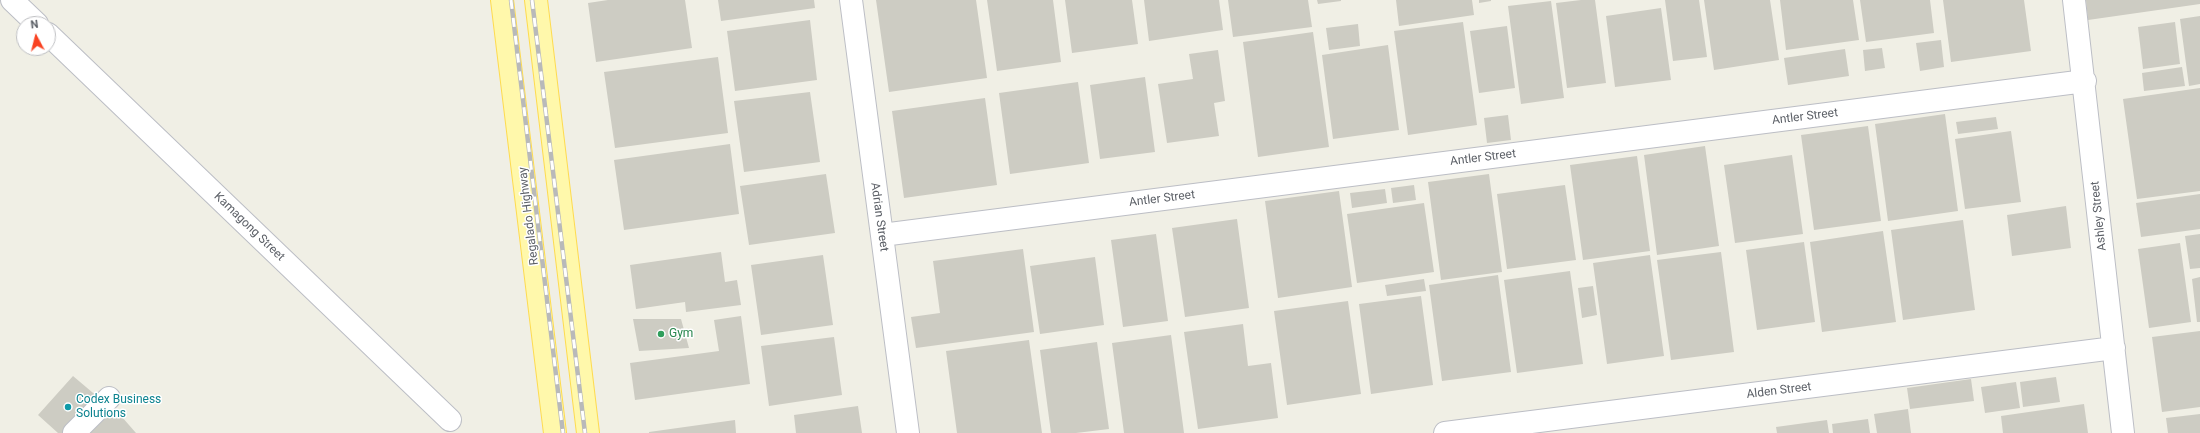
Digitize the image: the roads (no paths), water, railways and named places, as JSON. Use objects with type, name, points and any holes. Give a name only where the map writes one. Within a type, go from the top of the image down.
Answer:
[{"type":"main road","name":"Regalado Highway","points":[[502,0],[555,433]]},
{"type":"main road","points":[[536,0],[588,433]]},
{"type":"street","points":[[12,0],[29,16]]},
{"type":"street","name":"Adrian Street","points":[[851,0],[908,433]]},
{"type":"street","name":"Ashley Street","points":[[2074,0],[2085,81],[2123,433]]},
{"type":"street","name":"Kamagong Street","points":[[56,42],[450,420]]},
{"type":"street","name":"Antler Street","points":[[882,235],[2085,81]]},
{"type":"street","name":"Alden Street","points":[[1445,433],[2114,348]]},
{"type":"street","points":[[74,433],[109,398]]},
{"type":"railway","points":[[511,0],[563,433]]},
{"type":"railway","points":[[532,0],[585,433]]},
{"type":"place","name":"Gym","points":[[661,334]]},
{"type":"place","name":"Codex Business Solutions","points":[[68,407]]}]
